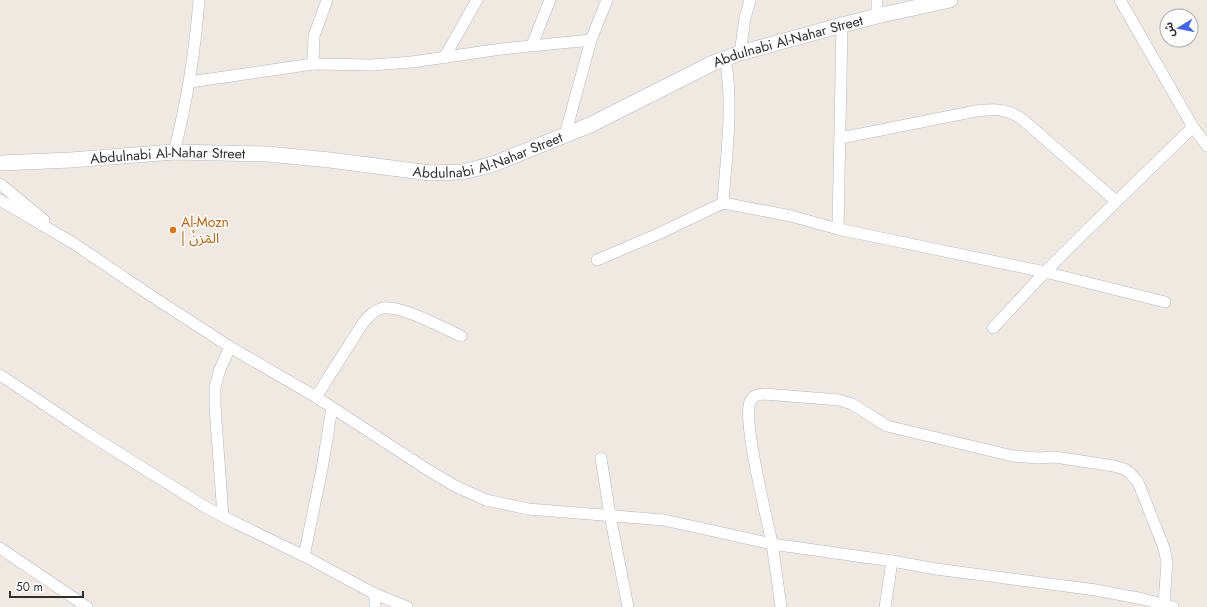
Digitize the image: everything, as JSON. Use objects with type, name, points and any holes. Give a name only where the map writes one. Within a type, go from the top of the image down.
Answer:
[{"type":"street","points":[[174,152],[186,106],[190,82],[199,0]]},
{"type":"street","points":[[313,64],[314,36],[327,0]]},
{"type":"street","points":[[444,58],[476,0]]},
{"type":"street","points":[[532,45],[550,0]]},
{"type":"street","points":[[566,135],[591,40],[607,0]]},
{"type":"street","points":[[740,53],[745,18],[750,0]]},
{"type":"street","points":[[876,0],[877,16]]},
{"type":"street","name":"Abdulnabi Al-Nahar Street","points":[[0,163],[71,160],[174,152],[267,154],[330,160],[430,173],[448,173],[479,168],[590,125],[713,62],[740,53],[842,25],[950,0]]},
{"type":"street","points":[[1120,0],[1194,127],[1207,146]]},
{"type":"street","points":[[838,229],[841,138],[842,25]]},
{"type":"street","points":[[190,82],[313,64],[372,65],[444,58],[532,45],[591,40]]},
{"type":"street","points":[[723,202],[728,109],[728,75],[725,58]]},
{"type":"street","points":[[841,138],[976,111],[997,109],[1007,111],[1022,119],[1116,201]]},
{"type":"street","points":[[993,328],[1045,272],[1116,201],[1194,127]]},
{"type":"street","points":[[0,184],[73,243]]},
{"type":"street","points":[[0,200],[73,243],[230,347],[316,397],[455,486],[486,500],[528,509],[664,520],[772,544],[892,561],[936,569],[1096,590],[1168,606],[1167,562],[1164,548],[1138,482],[1129,472],[1114,466],[1081,460],[1055,457],[1038,458],[1017,456],[902,430],[886,426],[852,404],[839,400],[758,394],[750,402],[749,417],[751,435],[772,544],[781,607]]},
{"type":"street","points":[[597,260],[658,234],[723,202],[791,216],[838,229],[1045,272],[1165,302]]},
{"type":"street","points":[[316,397],[363,323],[371,314],[378,310],[384,308],[394,308],[405,311],[461,336]]},
{"type":"street","points":[[223,516],[215,407],[215,387],[220,369],[230,347]]},
{"type":"street","points":[[0,375],[164,482],[223,516],[304,556],[375,594],[407,607]]},
{"type":"street","points":[[304,556],[322,469],[332,408]]},
{"type":"street","points":[[601,458],[610,515],[628,607]]},
{"type":"street","points":[[0,548],[86,607]]},
{"type":"street","points":[[885,607],[892,561]]},
{"type":"street","points":[[375,594],[375,607]]},
{"type":"place","name":"Al-Mozn | المٓزنْ","points":[[173,230]]}]
